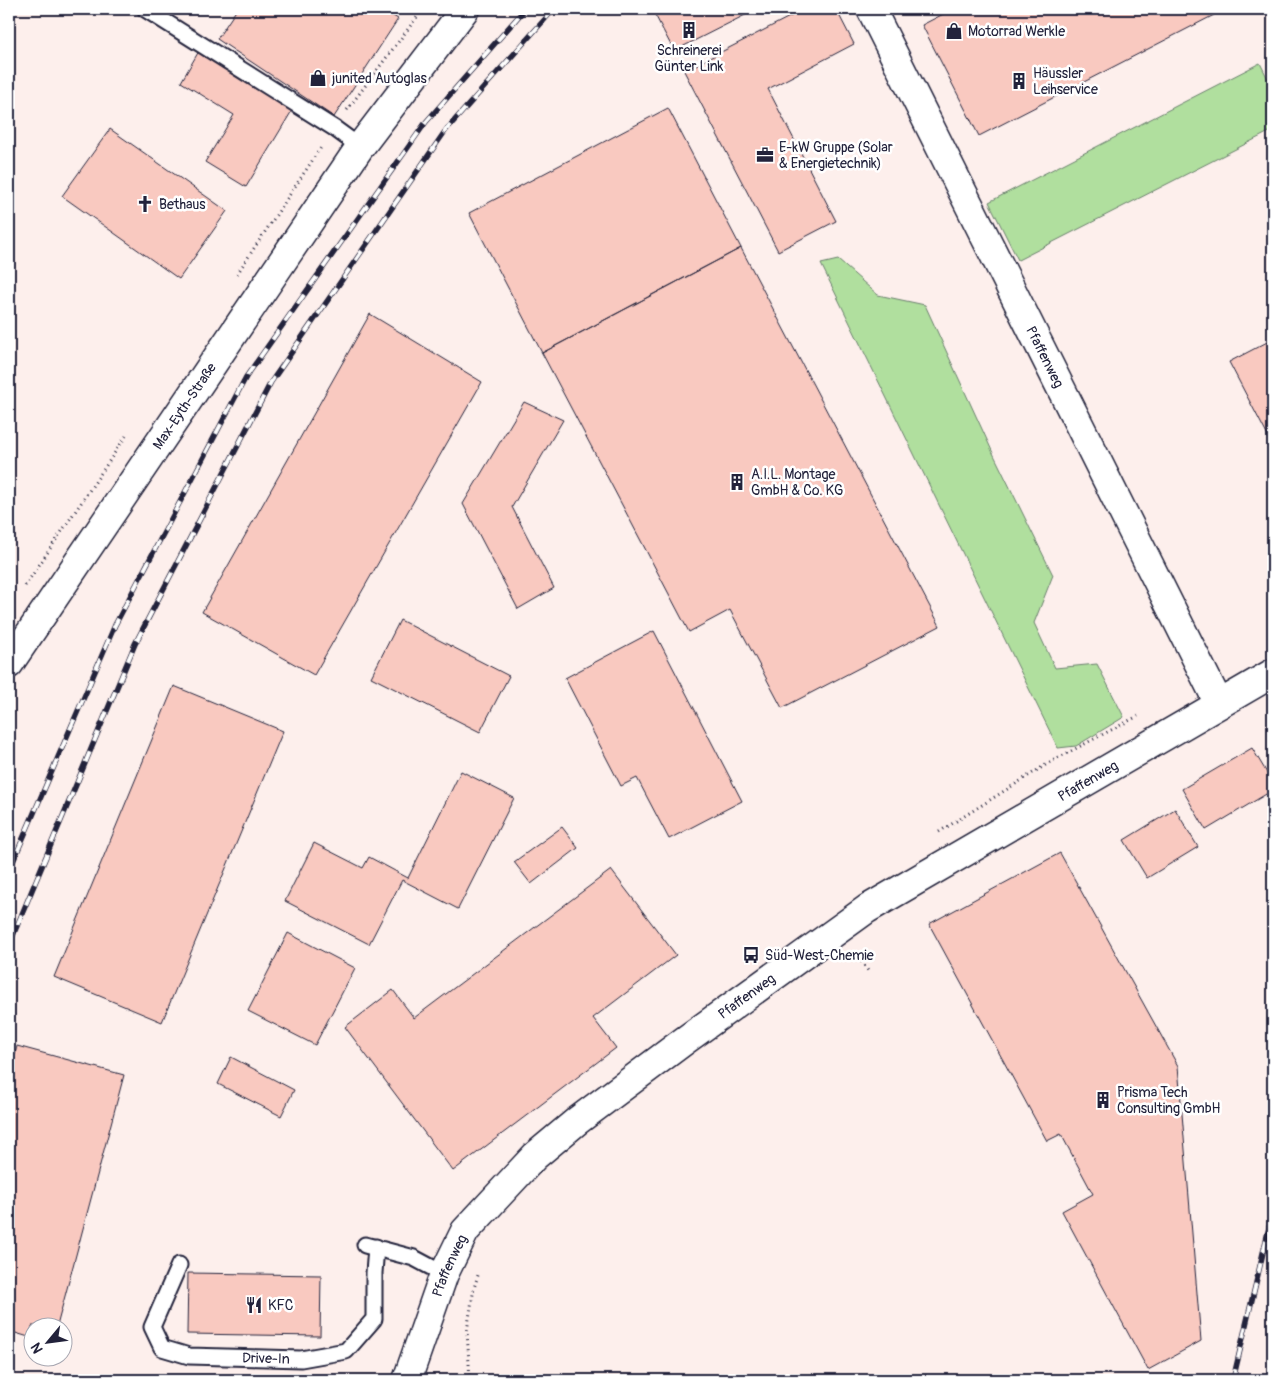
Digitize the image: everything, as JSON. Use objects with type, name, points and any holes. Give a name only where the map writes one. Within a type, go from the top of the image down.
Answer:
[{"type":"street","name":"Max-Eyth-Straße","points":[[9,664],[360,148],[465,9]]},
{"type":"street","name":"Pfaffenweg","points":[[871,9],[1219,704]]},
{"type":"street","name":"Pfaffenweg","points":[[407,1380],[444,1274],[465,1231],[535,1156],[577,1121],[684,1041],[868,909],[1273,673]]},
{"type":"lane","points":[[145,9],[334,128],[360,148]]},
{"type":"lane","name":"Drive-In","points":[[179,1265],[152,1327],[162,1348],[189,1356],[301,1359],[346,1351],[374,1319],[374,1273],[371,1246],[414,1258],[444,1274]]},
{"type":"path","points":[[852,948],[868,971]]},
{"type":"path","points":[[470,1380],[467,1331],[474,1288],[482,1263]]},
{"type":"shaded area","points":[[9,9],[1273,9],[1273,1380],[9,1380]]},
{"type":"green space","points":[[1260,63],[1273,89],[1273,130],[1018,260],[989,202]]},
{"type":"green space","points":[[838,260],[878,295],[925,305],[993,453],[1053,575],[1034,623],[1055,668],[1097,664],[1124,717],[1076,746],[1058,748],[821,264]]},
{"type":"building","name":"junited Autoglas","points":[[237,9],[382,9],[398,19],[334,117],[217,39]]},
{"type":"building","name":"Schreinerei Günter Link","points":[[652,9],[757,9],[674,51]]},
{"type":"building","name":"E-kW Gruppe (Solar & Energietechnik)","points":[[805,9],[836,9],[854,44],[768,89],[836,221],[778,251],[684,71]]},
{"type":"building","name":"Häussler Leihservice","points":[[953,9],[1211,9],[1214,15],[979,136],[922,25]]},
{"type":"building","points":[[199,51],[293,109],[246,187],[205,162],[234,115],[181,82]]},
{"type":"building","points":[[668,108],[741,248],[542,353],[469,213]]},
{"type":"building","name":"Bethaus","points":[[110,129],[227,211],[179,279],[62,196]]},
{"type":"building","name":"A.I.L. Montage GmbH & Co. KG","points":[[741,248],[940,626],[782,708],[730,610],[689,632],[542,353]]},
{"type":"building","points":[[370,314],[482,382],[314,675],[202,612]]},
{"type":"building","points":[[1273,339],[1273,446],[1229,362]]},
{"type":"building","points":[[524,402],[563,420],[512,507],[554,588],[518,609],[463,504]]},
{"type":"building","points":[[400,620],[509,676],[480,732],[371,677]]},
{"type":"building","points":[[654,631],[742,801],[669,839],[637,778],[621,786],[565,678]]},
{"type":"building","points":[[174,686],[283,731],[162,1022],[54,977]]},
{"type":"building","points":[[1252,748],[1273,783],[1273,790],[1206,830],[1182,789]]},
{"type":"building","points":[[461,771],[514,798],[458,909],[402,880],[369,944],[285,901],[314,843],[363,868],[369,857],[408,878]]},
{"type":"building","points":[[1175,809],[1198,847],[1147,878],[1124,840]]},
{"type":"building","points":[[562,827],[578,848],[531,884],[514,862]]},
{"type":"building","name":"Prisma Tech Consulting GmbH","points":[[1060,853],[1178,1066],[1201,1341],[1148,1370],[1062,1211],[1093,1194],[1061,1134],[1047,1141],[929,924]]},
{"type":"building","points":[[611,870],[676,955],[593,1018],[616,1048],[453,1171],[345,1027],[393,990],[414,1018]]},
{"type":"building","points":[[288,933],[355,968],[315,1045],[248,1011]]},
{"type":"building","points":[[17,1046],[124,1075],[60,1316],[22,1316],[22,1335],[9,1331],[9,1078]]},
{"type":"building","points":[[231,1057],[294,1090],[281,1116],[218,1084]]},
{"type":"building","name":"KFC","points":[[188,1273],[321,1275],[320,1336],[187,1334]]},
{"type":"railway","points":[[9,871],[115,625],[246,377],[426,122],[525,9]]},
{"type":"railway","points":[[9,945],[135,644],[271,382],[446,130],[554,9]]},
{"type":"railway","points":[[1233,1380],[1272,1215]]},
{"type":"place","name":"Schreinerei Günter Link","points":[[689,30]]},
{"type":"place","name":"Motorrad Werkle","points":[[954,31]]},
{"type":"place","name":"junited Autoglas","points":[[318,78]]},
{"type":"place","name":"Häussler Leihservice","points":[[1019,81]]},
{"type":"place","name":"E-kW Gruppe (Solar & Energietechnik)","points":[[765,155]]},
{"type":"place","name":"Bethaus","points":[[145,204]]},
{"type":"place","name":"A.I.L. Montage GmbH & Co. KG","points":[[737,482]]},
{"type":"place","name":"Süd-West-Chemie","points":[[751,955]]},
{"type":"place","name":"Prisma Tech Consulting GmbH","points":[[1103,1100]]},
{"type":"place","name":"KFC","points":[[254,1305]]}]
